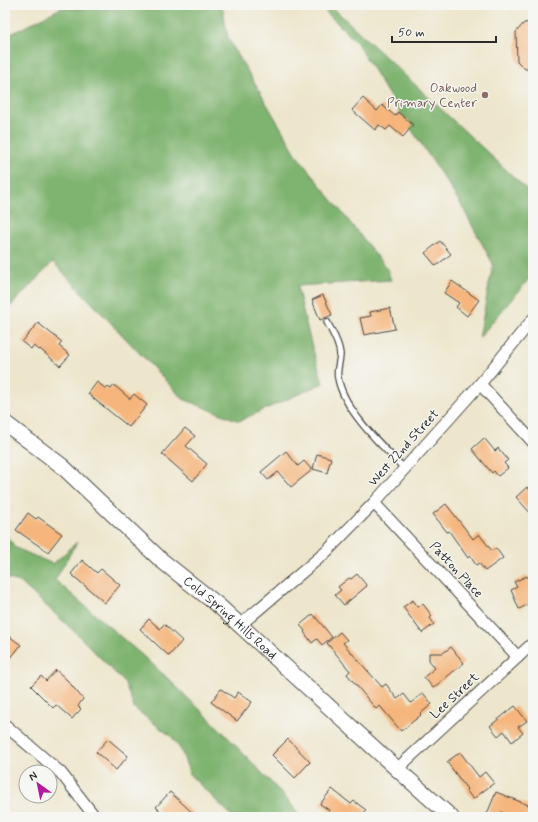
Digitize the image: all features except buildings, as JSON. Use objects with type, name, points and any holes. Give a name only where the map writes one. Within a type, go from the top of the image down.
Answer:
[{"type":"street","name":"West 22nd Street","points":[[240,625],[326,552],[374,503],[480,384],[533,319]]},
{"type":"street","points":[[480,384],[533,442]]},
{"type":"street","name":"Cold Spring Hills Road","points":[[5,423],[62,466],[162,560],[219,606],[451,817]]},
{"type":"street","name":"Patton Place","points":[[374,503],[518,657]]},
{"type":"street","name":"Lee Street","points":[[397,769],[533,643]]},
{"type":"street","points":[[5,725],[61,773],[95,817]]},
{"type":"lane","points":[[327,322],[337,341],[340,353],[338,377],[348,405],[368,430],[405,469]]},
{"type":"green space","points":[[122,5],[222,5],[228,38],[298,157],[387,269],[391,280],[297,286],[310,340],[323,383],[239,421],[183,399],[53,262],[5,312],[5,37],[61,8],[119,9]]},
{"type":"green space","points":[[319,5],[330,5],[533,195],[533,274],[479,338],[493,264],[459,201],[388,94],[357,43]]},
{"type":"green space","points":[[5,534],[16,548],[53,564],[77,542],[55,580],[158,669],[218,727],[289,801],[300,817],[233,817],[190,775],[181,750],[172,737],[134,708],[125,683],[76,633],[20,582],[5,578]]},
{"type":"place","name":"Oakwood Primary Center","points":[[485,95]]}]
